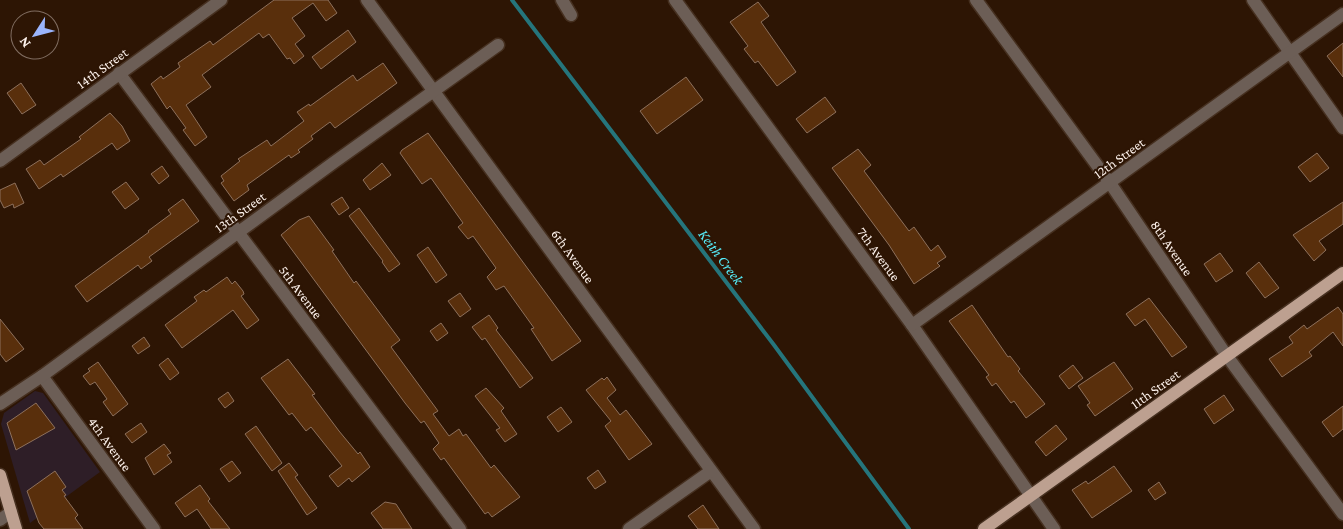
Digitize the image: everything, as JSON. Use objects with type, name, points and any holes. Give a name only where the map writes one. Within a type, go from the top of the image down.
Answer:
[{"type":"main road","name":"11th Street","points":[[984,529],[1343,273]]},
{"type":"main road","points":[[0,475],[5,516],[16,529]]},
{"type":"street","name":"14th Street","points":[[0,161],[221,0]]},
{"type":"street","name":"6th Avenue","points":[[367,0],[754,529]]},
{"type":"street","points":[[562,0],[571,15]]},
{"type":"street","name":"7th Avenue","points":[[675,0],[912,325],[1054,529]]},
{"type":"street","name":"8th Avenue","points":[[976,0],[1110,182],[1227,356],[1343,514]]},
{"type":"street","points":[[1253,0],[1343,128]]},
{"type":"street","name":"12th Street","points":[[912,325],[1343,14]]},
{"type":"street","name":"13th Street","points":[[0,404],[42,376],[498,45]]},
{"type":"street","name":"5th Avenue","points":[[120,73],[460,529]]},
{"type":"street","name":"4th Avenue","points":[[42,376],[154,529]]},
{"type":"street","points":[[629,529],[711,470]]},
{"type":"shaded area","points":[[35,391],[43,393],[100,472],[30,523],[1,424],[4,413]]},
{"type":"building","points":[[274,0],[328,0],[337,13],[326,21],[313,3],[292,18],[305,36],[295,44],[304,56],[294,64],[290,58],[287,59],[269,34],[263,38],[259,33],[202,75],[211,87],[186,105],[207,137],[195,146],[183,130],[186,128],[170,106],[167,109],[151,84],[161,76],[163,79],[180,67],[178,63],[210,41],[213,45]]},
{"type":"building","points":[[758,2],[769,16],[761,22],[796,72],[777,86],[758,61],[755,63],[744,49],[748,46],[730,22]]},
{"type":"building","points":[[348,30],[356,42],[321,69],[312,57]]},
{"type":"building","points":[[1343,43],[1343,77],[1327,56]]},
{"type":"building","points":[[383,63],[397,83],[335,128],[330,122],[311,136],[313,139],[298,150],[300,152],[291,158],[289,155],[247,185],[249,190],[234,201],[221,183],[224,181],[221,176],[240,161],[238,159],[267,140],[271,146],[304,121],[297,112],[309,104],[310,106],[353,75],[357,81]]},
{"type":"building","points":[[686,77],[703,100],[657,134],[640,111]]},
{"type":"building","points":[[21,83],[36,105],[22,114],[7,93]]},
{"type":"building","points":[[825,97],[836,112],[807,133],[796,119]]},
{"type":"building","points":[[110,113],[122,126],[130,141],[117,150],[112,143],[63,177],[61,174],[39,189],[26,169],[40,160],[44,165],[81,139],[79,137]]},
{"type":"building","points":[[428,133],[581,341],[552,361],[531,329],[534,328],[504,286],[496,290],[487,277],[496,268],[473,236],[468,239],[458,227],[463,223],[431,178],[422,184],[400,153]]},
{"type":"building","points":[[858,149],[871,165],[864,171],[909,231],[914,227],[931,251],[938,245],[946,257],[937,263],[940,266],[914,284],[889,245],[832,168]]},
{"type":"building","points":[[1317,153],[1329,168],[1310,182],[1298,167]]},
{"type":"building","points":[[382,163],[391,175],[370,190],[363,180]]},
{"type":"building","points":[[162,166],[169,176],[159,184],[151,174]]},
{"type":"building","points":[[126,182],[139,199],[125,209],[112,192]]},
{"type":"building","points":[[15,183],[24,203],[14,208],[13,204],[4,208],[0,200],[0,190]]},
{"type":"building","points":[[342,197],[349,208],[339,215],[331,204]]},
{"type":"building","points":[[183,199],[199,221],[149,257],[152,261],[141,269],[138,265],[87,302],[75,286],[149,232],[171,214],[168,210]]},
{"type":"building","points":[[1343,202],[1343,224],[1319,241],[1326,250],[1314,261],[1293,235]]},
{"type":"building","points":[[359,208],[400,264],[389,272],[383,261],[349,216]]},
{"type":"building","points":[[309,216],[334,250],[332,251],[354,283],[356,281],[400,340],[391,347],[438,411],[433,414],[449,436],[459,429],[463,436],[466,434],[491,468],[494,465],[520,497],[492,517],[488,512],[485,514],[444,458],[441,460],[433,449],[439,443],[424,421],[421,423],[405,403],[281,235],[299,220]]},
{"type":"building","points":[[428,247],[447,275],[436,283],[417,255]]},
{"type":"building","points":[[1220,253],[1233,271],[1216,282],[1204,264]]},
{"type":"building","points":[[1259,262],[1279,288],[1265,298],[1246,273]]},
{"type":"building","points":[[227,277],[232,284],[235,281],[243,291],[244,294],[241,296],[259,320],[247,329],[233,310],[182,348],[165,325],[197,301],[194,297],[204,290],[206,292]]},
{"type":"building","points":[[460,293],[471,309],[460,317],[448,301]]},
{"type":"building","points":[[1149,298],[1187,347],[1172,357],[1145,319],[1135,326],[1126,314]]},
{"type":"building","points":[[972,305],[1008,357],[1010,356],[1020,369],[1018,371],[1045,404],[1026,418],[1014,401],[1011,403],[996,383],[992,386],[986,377],[989,375],[949,321]]},
{"type":"building","points":[[1338,307],[1343,314],[1343,346],[1333,332],[1309,352],[1312,356],[1282,377],[1269,359],[1293,343],[1289,337],[1304,325],[1307,329]]},
{"type":"building","points":[[489,315],[498,328],[496,330],[533,378],[520,388],[485,338],[482,340],[472,327]]},
{"type":"building","points":[[0,319],[24,349],[6,362],[0,354]]},
{"type":"building","points":[[441,323],[448,333],[437,341],[430,331]]},
{"type":"building","points":[[144,337],[150,346],[138,354],[132,346]]},
{"type":"building","points":[[168,358],[179,373],[170,380],[159,365]]},
{"type":"building","points":[[288,359],[315,394],[312,395],[339,431],[358,454],[360,452],[370,467],[352,482],[349,478],[338,487],[329,476],[342,466],[311,427],[306,431],[292,413],[289,415],[261,378]]},
{"type":"building","points":[[98,362],[128,404],[113,416],[103,402],[107,399],[95,382],[90,385],[83,376],[90,371],[88,369]]},
{"type":"building","points":[[1114,362],[1133,389],[1095,416],[1087,405],[1090,403],[1078,386]]},
{"type":"building","points":[[1073,365],[1083,378],[1069,389],[1059,376]]},
{"type":"building","points":[[607,377],[616,390],[607,398],[620,415],[626,410],[652,444],[629,460],[605,426],[611,421],[586,390],[602,378],[604,380]]},
{"type":"building","points":[[486,388],[504,408],[501,411],[517,434],[505,442],[496,430],[500,428],[475,396]]},
{"type":"building","points":[[228,392],[234,401],[225,408],[218,399]]},
{"type":"building","points":[[1224,395],[1234,410],[1214,424],[1204,409]]},
{"type":"building","points":[[36,403],[55,428],[16,450],[7,423]]},
{"type":"building","points":[[1343,406],[1343,429],[1333,437],[1322,422]]},
{"type":"building","points":[[561,407],[572,422],[558,432],[547,417]]},
{"type":"building","points":[[141,423],[147,432],[132,443],[125,434]]},
{"type":"building","points":[[1056,425],[1067,439],[1046,456],[1035,442]]},
{"type":"building","points":[[256,426],[282,463],[272,471],[245,434]]},
{"type":"building","points":[[164,444],[171,453],[167,455],[172,462],[154,475],[145,458]]},
{"type":"building","points":[[232,461],[241,473],[229,482],[220,469]]},
{"type":"building","points":[[289,463],[298,475],[295,477],[317,508],[307,515],[278,471]]},
{"type":"building","points":[[1114,466],[1132,491],[1092,518],[1072,490],[1086,481],[1088,484]]},
{"type":"building","points":[[598,470],[606,482],[595,489],[587,478]]},
{"type":"building","points":[[55,471],[66,487],[62,490],[66,495],[64,496],[78,515],[75,518],[83,529],[44,529],[39,523],[27,491]]},
{"type":"building","points":[[1159,482],[1166,493],[1155,500],[1148,490]]},
{"type":"building","points":[[200,485],[210,499],[208,501],[230,529],[211,529],[197,509],[185,517],[175,503]]},
{"type":"building","points":[[385,502],[396,504],[412,529],[383,529],[371,513]]},
{"type":"building","points":[[703,505],[719,529],[698,529],[688,516]]},
{"type":"waterway","name":"Keith Creek","points":[[512,0],[774,345],[909,529]]}]
